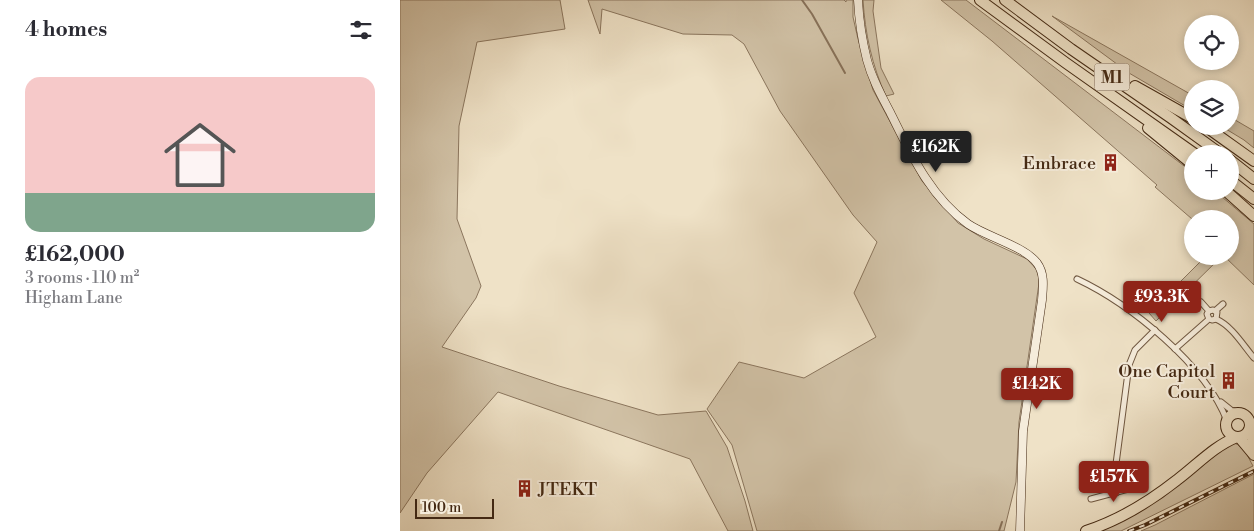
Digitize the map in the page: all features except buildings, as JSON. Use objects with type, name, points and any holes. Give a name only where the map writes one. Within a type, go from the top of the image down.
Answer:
[{"type":"highway","name":"M1","points":[[980,0],[1184,146]]},
{"type":"highway","name":"M1","points":[[1004,0],[1208,145]]},
{"type":"highway","name":"M1","points":[[1071,49],[1184,113]]},
{"type":"highway","name":"M1","points":[[1066,63],[1184,158]]},
{"type":"highway","points":[[1218,135],[1254,161]]},
{"type":"highway","points":[[1239,167],[1254,179]]},
{"type":"highway","points":[[1239,187],[1254,199]]},
{"type":"highway","points":[[1236,200],[1254,216]]},
{"type":"highway","points":[[1222,443],[1227,425],[1233,415],[1242,414],[1249,422],[1248,430],[1253,450]]},
{"type":"highway","points":[[1227,425],[1232,435],[1238,437],[1253,450]]},
{"type":"highway","points":[[1086,531],[1125,515],[1155,497],[1222,443],[1244,436],[1248,430]]},
{"type":"street","points":[[858,0],[861,32],[868,62],[879,91],[927,180],[955,214],[986,235],[1029,255],[1042,272],[1042,300],[1023,431],[1020,531]]},
{"type":"street","points":[[1077,279],[1118,302],[1154,330],[1175,349],[1218,401],[1231,410],[1242,414]]},
{"type":"street","points":[[1201,302],[1218,314],[1216,319]]},
{"type":"street","points":[[1175,349],[1208,319],[1207,316],[1212,311],[1223,304]]},
{"type":"street","points":[[1208,319],[1216,319],[1223,322],[1254,358]]},
{"type":"street","points":[[1116,493],[1114,479],[1129,365],[1135,350],[1154,330]]},
{"type":"street","points":[[1218,401],[1227,425]]},
{"type":"street","points":[[1091,499],[1132,488]]},
{"type":"street","points":[[1021,521],[1026,531]]},
{"type":"shaded area","points":[[400,0],[560,0],[565,29],[477,42],[459,126],[457,219],[481,286],[476,298],[442,347],[559,386],[658,415],[706,411],[727,447],[753,531],[728,531],[690,459],[498,392],[427,473],[400,513]]},
{"type":"shaded area","points":[[588,0],[844,0],[846,2],[846,0],[853,0],[853,17],[873,90],[922,181],[958,223],[984,239],[1027,259],[1038,271],[1039,283],[1019,422],[1016,482],[1004,531],[757,531],[732,445],[707,409],[739,362],[804,378],[876,337],[854,293],[877,242],[853,215],[780,111],[744,44],[732,35],[683,34],[602,9],[600,34]]},
{"type":"shaded area","points":[[863,0],[874,0],[873,11],[881,68],[894,94],[886,96],[873,61],[865,25]]},
{"type":"shaded area","points":[[941,0],[966,0],[1184,166],[1184,200],[1226,200],[1237,210],[1184,210],[1184,212],[1155,187],[1157,185],[992,41]]},
{"type":"shaded area","points":[[1052,16],[1184,90],[1184,105],[1129,73]]},
{"type":"shaded area","points":[[1239,122],[1254,131],[1254,148],[1236,135],[1239,135]]},
{"type":"shaded area","points":[[1239,211],[1254,224],[1254,285],[1233,265],[1239,265]]},
{"type":"shaded area","points":[[1197,265],[1213,265],[1156,321],[1149,313]]},
{"type":"shaded area","points":[[1234,443],[1243,449],[1253,466],[1121,531],[1097,531],[1138,513],[1181,483],[1227,446]]},
{"type":"shaded area","points":[[1254,474],[1254,531],[1141,531],[1155,525]]},
{"type":"waterway","points":[[802,0],[812,14],[845,73]]},
{"type":"waterway","points":[[999,531],[1002,522]]},
{"type":"railway","points":[[1129,531],[1145,525],[1254,471]]},
{"type":"place","name":"Embrace","points":[[1110,163]]},
{"type":"place","name":"One Capitol Court","points":[[1229,381]]},
{"type":"place","name":"JTEKT","points":[[524,489]]}]
